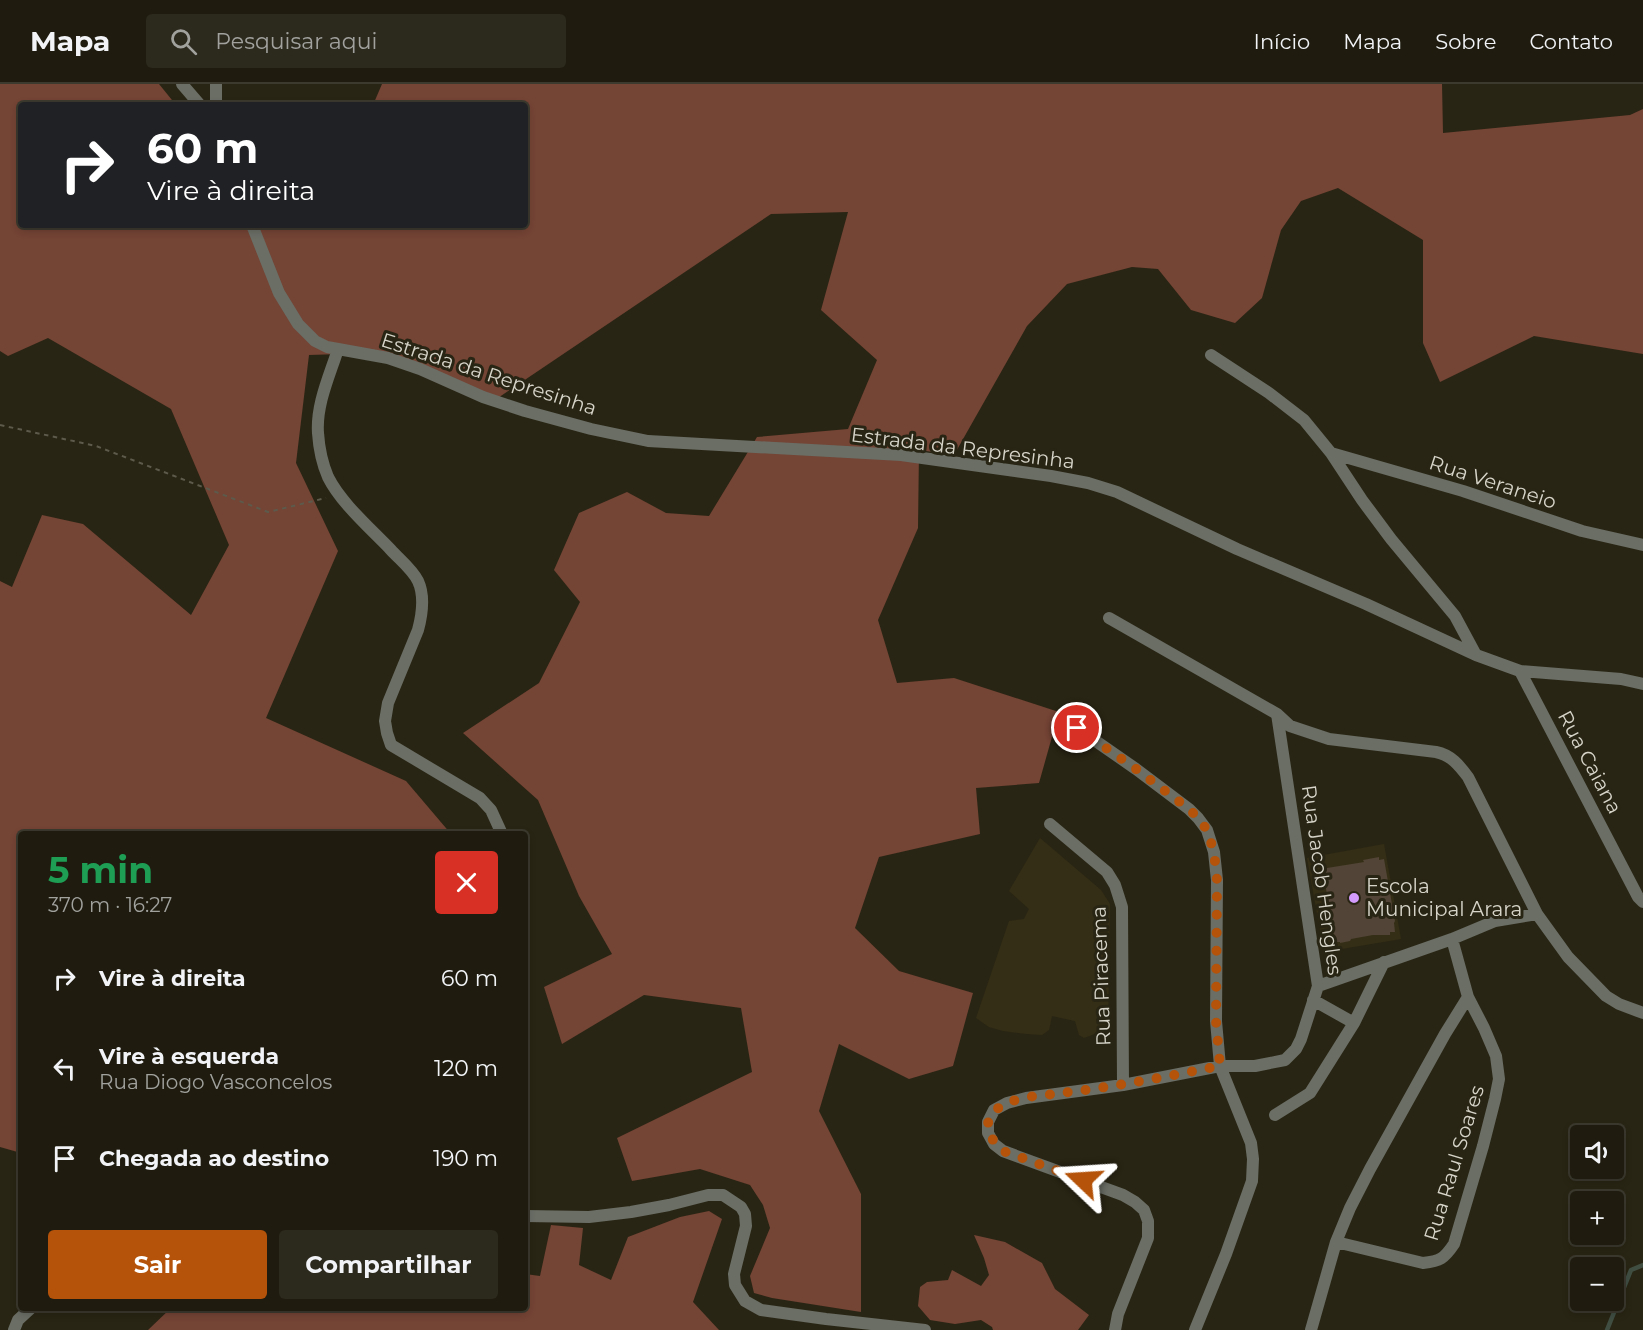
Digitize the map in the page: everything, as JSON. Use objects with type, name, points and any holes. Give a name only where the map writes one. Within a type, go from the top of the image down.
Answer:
[{"type":"street","points":[[182,84],[197,102]]},
{"type":"street","points":[[216,84],[216,102]]},
{"type":"street","name":"Estrada da Represinha","points":[[253,228],[279,293],[298,324],[315,341],[338,349],[388,358],[483,397],[525,411],[591,429],[648,441],[902,455],[1088,483],[1117,492],[1237,549],[1366,604],[1476,655],[1520,671],[1621,679],[1643,684]]},
{"type":"street","points":[[338,349],[319,410],[318,430],[323,465],[329,479],[341,495],[406,566],[421,591],[421,619],[388,703],[385,721],[387,733],[392,745],[480,798],[491,810],[501,831]]},
{"type":"street","points":[[1211,355],[1269,393],[1304,420],[1331,453],[1391,539],[1455,616],[1476,655]]},
{"type":"street","name":"Rua Veraneio","points":[[1331,453],[1463,491],[1582,531],[1643,545]]},
{"type":"street","points":[[1109,618],[1277,714],[1290,726],[1329,739],[1445,754],[1468,777],[1537,914],[1568,957],[1606,996],[1619,1004],[1643,1013]]},
{"type":"street","name":"Rua Caiana","points":[[1520,671],[1638,897],[1643,902]]},
{"type":"street","name":"Rua Jacob Hengles","points":[[1220,1066],[1255,1066],[1285,1060],[1296,1049],[1301,1038],[1318,986],[1277,714]]},
{"type":"street","points":[[1077,728],[1189,809],[1207,830],[1214,852],[1217,880],[1216,1021],[1220,1066],[1251,1143],[1253,1159],[1252,1180],[1226,1254],[1195,1330]]},
{"type":"street","name":"Rua Piracema","points":[[1050,824],[1107,872],[1115,885],[1122,907],[1123,1084]]},
{"type":"street","points":[[1318,986],[1452,939],[1495,921],[1537,914]]},
{"type":"street","name":"Rua Raul Soares","points":[[1336,1242],[1423,1263],[1437,1261],[1446,1255],[1454,1244],[1483,1146],[1499,1079],[1496,1056],[1468,997],[1452,939]]},
{"type":"street","points":[[1275,1115],[1310,1093],[1354,1023],[1384,962]]},
{"type":"street","points":[[1311,1330],[1336,1242],[1350,1208],[1468,997]]},
{"type":"street","points":[[1313,1000],[1354,1023]]},
{"type":"street","points":[[1115,1330],[1118,1314],[1148,1238],[1148,1221],[1144,1210],[1123,1195],[1003,1151],[994,1144],[988,1133],[988,1122],[994,1110],[1007,1103],[1026,1098],[1123,1084],[1220,1066]]},
{"type":"street","points":[[528,1215],[589,1217],[669,1205],[708,1195],[723,1195],[741,1207],[745,1214],[746,1226],[734,1275],[735,1285],[745,1302],[761,1310],[925,1330]]},
{"type":"street","points":[[14,1330],[18,1320],[28,1311]]},
{"type":"path","points":[[0,425],[96,446],[268,512],[341,495]]},
{"type":"shaded area","points":[[0,84],[159,84],[174,102],[18,102],[18,228],[528,228],[528,102],[374,102],[382,84],[1442,84],[1443,133],[1630,115],[1643,109],[1643,354],[1534,336],[1440,382],[1423,343],[1423,240],[1338,188],[1301,201],[1281,230],[1262,298],[1235,323],[1191,310],[1158,269],[1132,267],[1067,284],[1027,326],[954,455],[919,450],[918,528],[878,620],[897,683],[954,678],[1059,712],[1039,783],[976,788],[980,834],[879,857],[855,928],[899,971],[973,993],[953,1066],[909,1079],[839,1044],[819,1111],[861,1194],[861,1312],[754,1293],[750,1276],[770,1228],[763,1205],[750,1185],[700,1169],[632,1181],[617,1138],[752,1072],[741,1008],[644,995],[562,1044],[544,987],[612,954],[579,896],[538,800],[463,733],[539,683],[580,602],[554,570],[579,513],[627,492],[666,513],[709,516],[757,437],[848,429],[877,360],[821,310],[848,212],[771,214],[492,402],[373,353],[309,355],[296,463],[338,551],[266,718],[406,781],[448,831],[18,831],[18,1152],[0,1147],[0,581],[12,587],[42,515],[83,524],[191,615],[229,545],[171,409],[48,338],[8,356],[0,351]]},
{"type":"shaded area","points":[[1040,838],[1101,890],[1110,904],[1108,1029],[1084,1038],[1079,1035],[1075,1021],[1052,1016],[1049,1030],[1042,1035],[1003,1031],[989,1027],[976,1018],[1009,921],[1024,919],[1029,909],[1009,891]]},
{"type":"shaded area","name":"Escola Municipal Arara","points":[[1384,844],[1401,939],[1324,952],[1307,858]]},
{"type":"shaded area","points":[[709,1211],[722,1219],[693,1302],[719,1330],[148,1330],[168,1311],[528,1311],[528,1274],[540,1276],[551,1225],[583,1228],[579,1265],[611,1280],[628,1237],[680,1217]]},
{"type":"shaded area","points":[[974,1235],[1005,1242],[1042,1263],[1055,1289],[1089,1315],[1078,1330],[993,1330],[981,1320],[955,1324],[930,1320],[918,1306],[920,1287],[927,1282],[948,1280],[952,1270],[981,1286],[989,1275]]},
{"type":"building","name":"Escola Municipal Arara","points":[[1379,857],[1379,860],[1384,859],[1395,932],[1390,932],[1390,935],[1373,935],[1340,943],[1335,942],[1323,872],[1327,871],[1327,868]]},
{"type":"waterway","points":[[1607,1330],[1631,1270],[1643,1265]]},
{"type":"place","name":"Escola Municipal Arara","points":[[1354,898]]},
{"type":"route","points":[[1077,728],[1189,809],[1207,830],[1214,852],[1217,880],[1216,1021],[1220,1066],[1123,1084],[1026,1098],[1007,1103],[994,1110],[988,1122],[988,1133],[994,1144],[1003,1151],[1083,1180]]}]
